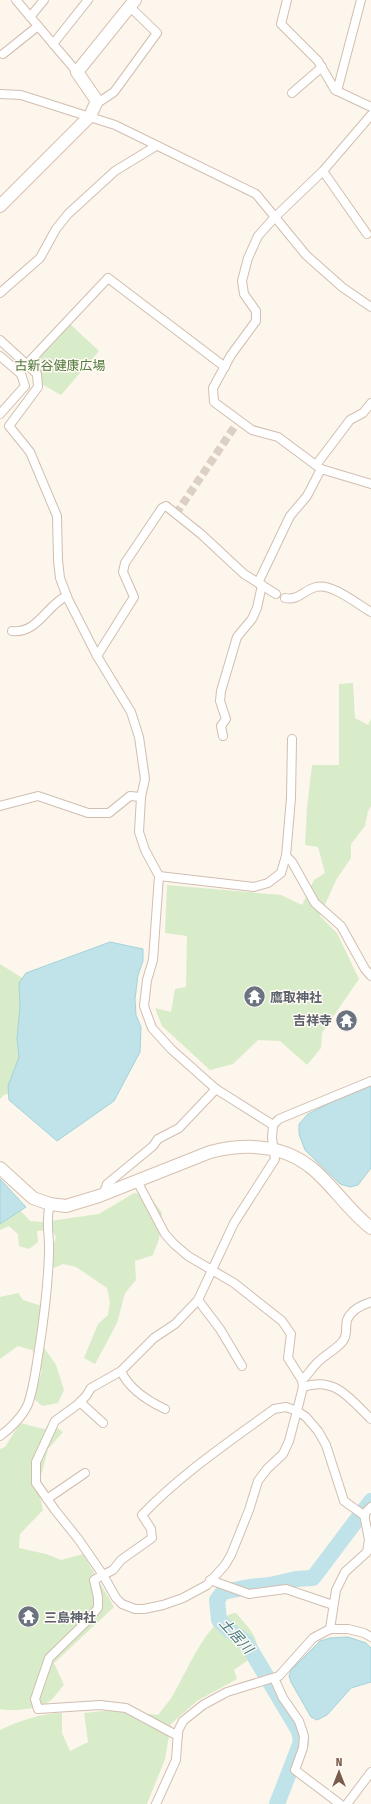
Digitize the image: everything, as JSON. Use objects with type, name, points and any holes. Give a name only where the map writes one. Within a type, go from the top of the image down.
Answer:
[{"type":"street","points":[[16,0],[77,72],[96,101],[96,104]]},
{"type":"street","points":[[30,17],[44,0]]},
{"type":"street","points":[[53,44],[88,0]]},
{"type":"street","points":[[287,0],[281,24],[303,45],[322,67],[337,91],[371,107]]},
{"type":"street","points":[[337,91],[361,0]]},
{"type":"street","points":[[0,206],[90,116],[96,104],[114,92],[157,33],[132,3],[77,72]]},
{"type":"street","points":[[3,54],[38,26]]},
{"type":"street","points":[[292,93],[322,67]]},
{"type":"street","points":[[0,94],[21,95],[115,125],[256,194],[306,255],[342,287],[371,307]]},
{"type":"street","points":[[371,115],[323,171],[275,217],[258,236],[248,258],[242,281],[244,294],[256,311],[256,321],[231,355],[213,388],[214,402],[252,430],[278,437],[319,467],[371,484]]},
{"type":"street","points":[[0,293],[40,258],[56,229],[68,214],[115,171],[156,146]]},
{"type":"street","points":[[323,171],[367,234]]},
{"type":"street","points":[[27,364],[108,278],[225,367]]},
{"type":"street","points":[[0,340],[37,374],[38,387],[9,426],[30,452],[57,516],[60,578],[67,596],[97,656],[131,712],[139,737],[145,779],[141,797],[139,832],[145,850],[159,876],[152,960],[147,980],[144,1006],[152,1028],[171,1049],[216,1089],[273,1125]]},
{"type":"street","points":[[0,356],[21,374],[25,386],[0,414]]},
{"type":"street","points":[[223,736],[221,726],[226,719],[220,701],[237,637],[252,620],[257,608],[260,584],[290,516],[307,496],[319,467],[350,420],[363,413],[371,403]]},
{"type":"street","points":[[97,656],[134,597],[124,572],[125,563],[162,508],[166,506],[202,534],[244,574],[276,594]]},
{"type":"street","points":[[284,598],[295,598],[316,587],[328,586],[371,612]]},
{"type":"street","points":[[12,631],[20,632],[32,626],[44,617],[58,599],[67,596]]},
{"type":"street","points":[[159,876],[254,887],[268,884],[281,873],[286,856],[291,798],[292,739]]},
{"type":"street","points":[[0,806],[38,796],[88,813],[108,813],[130,796],[141,797]]},
{"type":"street","points":[[286,856],[292,862],[315,903],[341,926],[365,969],[371,976]]},
{"type":"street","points":[[371,1081],[279,1119],[273,1125],[273,1149],[275,1159],[234,1223],[198,1300],[175,1324],[154,1338],[121,1372],[91,1388],[80,1402],[55,1421],[36,1462],[36,1482],[47,1499],[79,1540],[103,1575],[116,1598],[122,1604],[139,1609],[163,1605],[184,1598],[198,1592],[206,1586],[225,1565],[231,1555],[249,1510],[258,1481],[267,1469],[283,1454],[289,1441],[302,1384],[316,1364],[342,1342],[346,1334],[347,1321],[352,1312],[362,1304],[371,1302]]},
{"type":"street","points":[[103,1195],[107,1184],[153,1146],[158,1139],[179,1128],[216,1089]]},
{"type":"street","points":[[0,1168],[33,1198],[50,1204],[66,1206],[82,1203],[210,1152],[228,1147],[260,1146],[288,1154],[312,1168],[371,1227]]},
{"type":"street","points":[[137,1182],[165,1234],[174,1244],[203,1266],[212,1269],[234,1283],[282,1321],[291,1334],[288,1358],[302,1384]]},
{"type":"street","points":[[0,1436],[9,1429],[27,1405],[35,1380],[48,1274],[49,1242],[47,1216],[50,1204]]},
{"type":"street","points":[[198,1300],[220,1329],[242,1366]]},
{"type":"street","points":[[121,1372],[125,1380],[132,1388],[155,1405],[165,1409]]},
{"type":"street","points":[[302,1384],[314,1383],[330,1385],[343,1392],[371,1419]]},
{"type":"street","points":[[80,1402],[103,1423]]},
{"type":"street","points":[[178,1736],[126,1708],[100,1705],[38,1709],[35,1699],[49,1658],[85,1623],[98,1608],[98,1597],[94,1580],[113,1570],[121,1560],[152,1538],[153,1534],[151,1529],[142,1515],[191,1470],[274,1409],[286,1407],[297,1411],[306,1417],[318,1431],[326,1445],[344,1501],[364,1516],[369,1540],[369,1554],[345,1572],[336,1590],[330,1629]]},
{"type":"street","points":[[47,1499],[85,1473]]},
{"type":"street","points":[[364,1516],[364,1514],[371,1507]]},
{"type":"street","points":[[210,1580],[248,1594],[286,1589],[333,1605]]},
{"type":"street","points":[[156,1804],[176,1760],[178,1736],[184,1721],[216,1697],[227,1692],[278,1676],[313,1638],[330,1629],[348,1629],[364,1633],[371,1638]]},
{"type":"street","points":[[274,1678],[283,1698],[299,1721],[304,1736],[303,1748],[295,1770],[340,1804]]},
{"type":"street","points":[[347,1804],[371,1772]]},
{"type":"green space","name":"古新谷健康広場","points":[[70,324],[99,351],[61,395],[40,383],[31,364]]},
{"type":"green space","points":[[353,683],[355,718],[368,725],[371,719],[371,806],[368,811],[365,826],[351,844],[351,858],[336,880],[320,916],[337,933],[359,979],[322,1033],[321,1048],[307,1065],[280,1041],[258,1040],[233,1064],[210,1070],[162,1026],[155,1008],[171,1012],[175,989],[186,987],[187,936],[165,933],[167,885],[281,895],[302,905],[314,880],[325,873],[318,847],[305,845],[307,808],[312,765],[339,765],[339,684]]},
{"type":"green space","points":[[0,964],[30,983],[23,1089],[4,1095],[0,1099]]},
{"type":"green space","points":[[134,1193],[149,1195],[162,1213],[159,1239],[153,1255],[135,1261],[136,1280],[125,1293],[117,1323],[95,1364],[84,1358],[98,1324],[108,1315],[110,1302],[107,1288],[76,1267],[63,1264],[54,1268],[50,1257],[56,1237],[52,1230],[37,1231],[38,1242],[29,1249],[19,1246],[18,1234],[9,1226],[0,1230],[0,1219],[19,1209],[30,1221],[43,1222],[99,1214]]},
{"type":"green space","points":[[18,1293],[23,1300],[42,1306],[36,1336],[56,1365],[64,1390],[58,1403],[42,1406],[33,1398],[42,1371],[32,1350],[18,1346],[0,1359],[0,1297]]},
{"type":"green space","points":[[20,1423],[44,1429],[56,1427],[63,1432],[48,1449],[38,1487],[43,1510],[20,1534],[19,1548],[46,1554],[61,1560],[83,1554],[114,1607],[54,1663],[64,1685],[51,1700],[36,1707],[11,1710],[0,1709],[0,1449],[5,1447]]},
{"type":"green space","points":[[236,1613],[254,1636],[258,1647],[258,1653],[234,1670],[237,1679],[197,1701],[171,1724],[165,1759],[147,1804],[0,1804],[0,1730],[30,1718],[46,1714],[62,1713],[62,1733],[70,1751],[88,1742],[84,1713],[113,1710],[158,1715],[170,1700],[199,1647],[208,1634],[226,1616]]},
{"type":"water","points":[[110,942],[143,949],[143,961],[138,975],[135,999],[136,1015],[141,1027],[140,1052],[114,1101],[57,1141],[9,1100],[8,1086],[19,1057],[17,1038],[20,1006],[19,983],[26,973]]},
{"type":"water","points":[[368,1084],[371,1084],[371,1168],[358,1185],[350,1187],[340,1184],[305,1150],[299,1134],[299,1124],[308,1114]]},
{"type":"water","points":[[0,1179],[26,1207],[0,1224]]},
{"type":"water","points":[[348,1637],[366,1643],[371,1648],[371,1682],[351,1688],[327,1715],[317,1720],[311,1717],[291,1682],[289,1676],[291,1670],[320,1641],[330,1638]]},
{"type":"waterway","name":"土居川","points":[[277,1804],[301,1742],[299,1731],[246,1642],[229,1630],[219,1620],[217,1600],[223,1592],[270,1585],[296,1579],[313,1578],[371,1501]]},
{"type":"tunnel","points":[[176,514],[239,420]]},
{"type":"place","name":"鷹取神社","points":[[254,997]]},
{"type":"place","name":"吉祥寺","points":[[347,1020]]},
{"type":"place","name":"三島神社","points":[[29,1617]]}]
